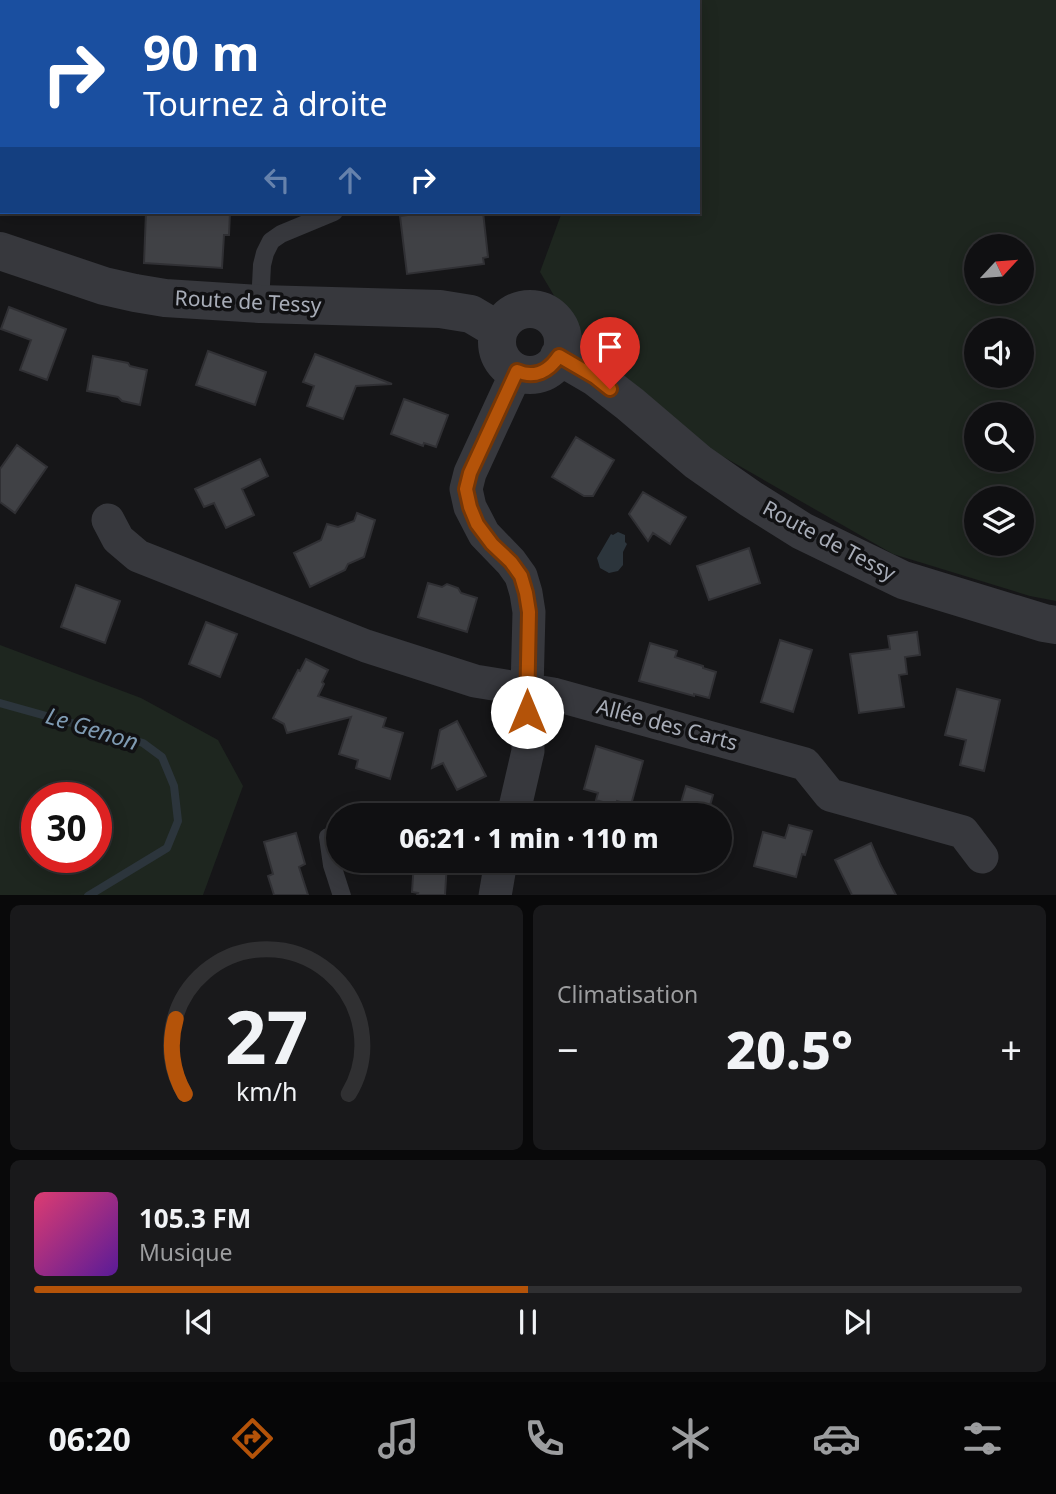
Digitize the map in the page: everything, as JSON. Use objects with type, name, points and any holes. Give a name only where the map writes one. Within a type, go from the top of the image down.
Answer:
[{"type":"street","name":"Route de Tessy","points":[[0,251],[104,286],[165,298],[260,304],[440,309],[471,314],[498,330]]},
{"type":"street","points":[[524,309],[547,314],[556,322],[561,332],[559,356],[553,365],[543,372],[522,374],[504,362],[497,342],[498,330],[513,313],[524,309]]},
{"type":"street","name":"Route de Tessy","points":[[559,356],[595,377],[708,469],[802,531],[903,580],[1056,625]]},
{"type":"street","points":[[516,803],[528,751],[529,612],[526,593],[521,576],[477,524],[466,489],[470,473],[517,371]]},
{"type":"street","name":"Allée des Carts","points":[[107,520],[123,545],[138,556],[366,646],[475,681],[554,694],[805,764],[830,795],[962,832],[982,857]]},
{"type":"street","points":[[495,895],[499,873]]},
{"type":"lane","points":[[260,304],[262,265],[271,241],[281,234],[329,214]]},
{"type":"lane","points":[[335,873],[342,895]]},
{"type":"shaded area","points":[[700,0],[1056,0],[1056,601],[1030,596],[893,554],[715,452],[584,346],[540,272],[561,214],[700,214]]},
{"type":"shaded area","points":[[618,532],[625,535],[627,544],[623,552],[623,565],[618,571],[609,573],[600,568],[597,558],[611,534]]},
{"type":"shaded area","points":[[0,645],[141,698],[218,740],[243,786],[203,895],[0,895]]},
{"type":"building","points":[[146,214],[230,214],[229,235],[224,235],[222,268],[144,263]]},
{"type":"building","points":[[483,214],[488,257],[483,258],[484,264],[407,274],[400,216]]},
{"type":"building","points":[[9,307],[66,329],[47,380],[20,370],[31,340],[1,329]]},
{"type":"building","points":[[208,351],[266,372],[255,405],[196,385]]},
{"type":"building","points":[[315,354],[392,384],[356,386],[343,419],[307,406],[314,386],[303,382]]},
{"type":"building","points":[[93,356],[147,370],[140,405],[122,401],[118,397],[87,391]]},
{"type":"building","points":[[404,399],[448,415],[436,447],[424,443],[423,446],[391,434]]},
{"type":"building","points":[[576,437],[614,460],[593,496],[584,496],[552,477]]},
{"type":"building","points":[[17,445],[47,467],[15,513],[0,502],[0,469]]},
{"type":"building","points":[[260,459],[268,476],[242,489],[254,515],[226,528],[214,503],[204,507],[195,489]]},
{"type":"building","points":[[643,492],[686,517],[670,544],[653,533],[648,541],[629,514]]},
{"type":"building","points":[[357,513],[375,520],[364,557],[348,564],[345,570],[310,587],[294,553],[321,540],[327,524],[338,527],[354,521]]},
{"type":"building","points":[[749,548],[760,583],[709,600],[697,566]]},
{"type":"building","points":[[428,583],[442,587],[447,584],[458,588],[461,593],[477,598],[467,632],[418,617]]},
{"type":"building","points":[[76,585],[120,601],[105,643],[61,627]]},
{"type":"building","points":[[206,622],[237,634],[220,677],[189,664]]},
{"type":"building","points":[[917,632],[920,655],[905,657],[907,674],[899,675],[904,707],[859,713],[850,654],[890,649],[888,636]]},
{"type":"building","points":[[780,640],[812,650],[793,712],[761,702]]},
{"type":"building","points":[[650,643],[677,651],[675,657],[716,672],[709,698],[639,681]]},
{"type":"building","points":[[306,659],[328,670],[318,696],[386,718],[383,727],[403,733],[390,779],[356,768],[358,760],[339,754],[351,717],[287,733],[284,724],[273,718]]},
{"type":"building","points":[[957,689],[1000,700],[984,771],[960,765],[966,740],[945,735]]},
{"type":"building","points":[[457,721],[486,776],[457,790],[443,763],[432,768],[440,730]]},
{"type":"building","points":[[596,746],[643,761],[632,803],[606,803],[596,800],[598,793],[584,789]]},
{"type":"building","points":[[686,786],[713,795],[711,803],[681,803]]},
{"type":"building","points":[[789,825],[812,831],[796,877],[754,866],[763,832],[785,838]]},
{"type":"building","points":[[296,833],[305,864],[299,867],[308,895],[274,895],[268,876],[273,874],[264,842]]},
{"type":"building","points":[[871,843],[896,895],[852,895],[835,860]]},
{"type":"building","points":[[413,873],[446,873],[445,895],[417,895],[418,893],[412,892]]},
{"type":"waterway","name":"Le Genon","points":[[0,703],[143,743],[162,757],[174,786],[178,821],[167,848],[90,895]]},
{"type":"route","points":[[527,712],[529,612],[526,593],[521,576],[477,524],[466,489],[470,473],[517,371],[522,374],[543,372],[553,365],[559,356],[610,389]]}]
